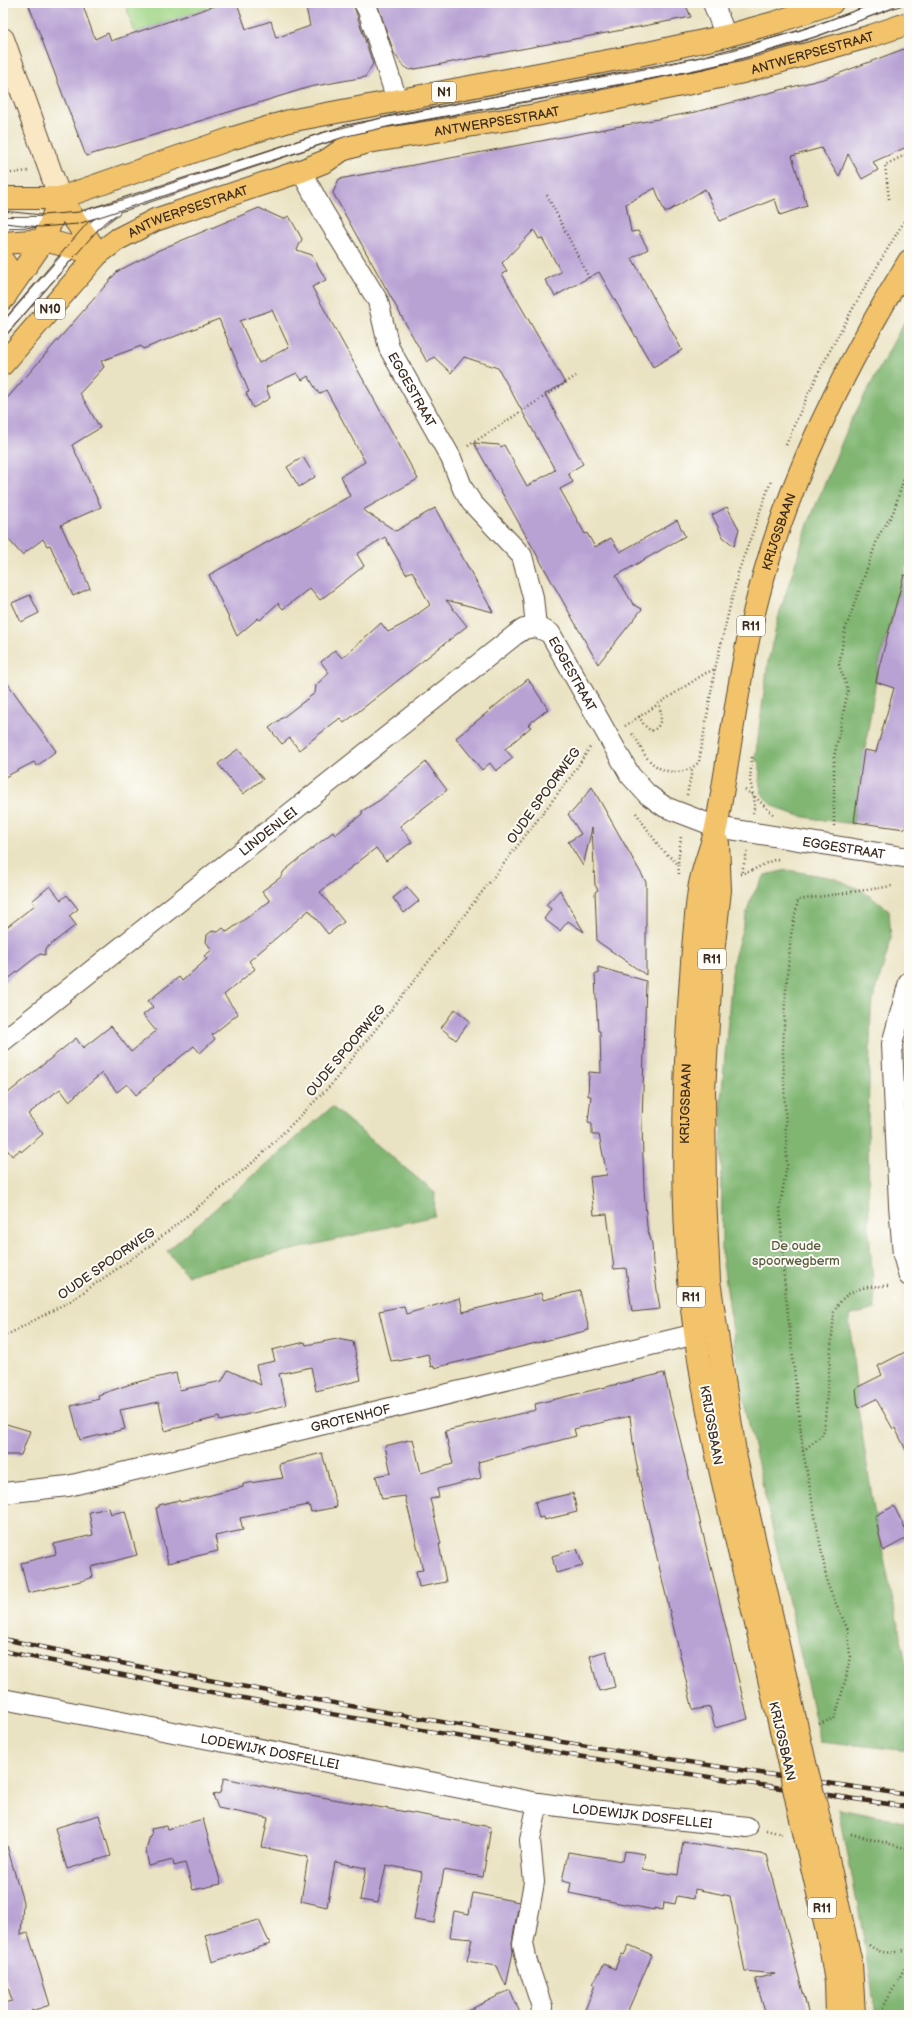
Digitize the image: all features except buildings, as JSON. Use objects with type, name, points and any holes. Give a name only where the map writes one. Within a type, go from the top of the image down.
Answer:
[{"type":"main road","name":"N1","points":[[3,198],[60,198],[230,138],[289,121],[634,56],[726,36],[777,22],[832,3]]},
{"type":"main road","name":"ANTWERPSESTRAAT","points":[[98,254],[118,239],[155,220],[301,171],[326,161],[342,150],[368,142],[536,115],[743,72],[872,36],[909,23]]},
{"type":"main road","points":[[4,298],[48,231],[60,198]]},
{"type":"main road","points":[[60,198],[77,234],[98,254]]},
{"type":"main road","points":[[3,243],[48,231],[77,234]]},
{"type":"main road","name":"N10","points":[[3,364],[98,254]]},
{"type":"main road","points":[[3,260],[10,277],[9,288],[4,298]]},
{"type":"main road","name":"KRIJGSBAAN","points":[[854,2015],[851,1963],[806,1803],[717,1457],[696,1334],[687,1242],[683,1164],[684,1105],[691,974],[700,886],[716,826],[742,666],[759,593],[784,514],[815,434],[831,401],[909,260]]},
{"type":"main road","name":"KRIJGSBAAN","points":[[716,826],[720,890],[711,972],[704,1091],[705,1196],[709,1281],[736,1459],[796,1761]]},
{"type":"main road","name":"KRIJGSBAAN","points":[[806,1803],[836,1982],[837,2015]]},
{"type":"street","points":[[364,3],[368,10],[397,100]]},
{"type":"street","points":[[713,3],[726,36]]},
{"type":"street","points":[[3,38],[60,198]]},
{"type":"street","name":"EGGESTRAAT","points":[[301,171],[324,213],[378,301],[389,348],[448,454],[463,489],[472,502],[522,556],[533,597],[536,627],[550,633],[618,730],[630,775],[647,794],[665,807],[716,826],[750,833],[909,858]]},
{"type":"street","name":"LINDENLEI","points":[[3,1041],[524,629],[536,627]]},
{"type":"street","points":[[902,1281],[903,1255],[899,1205],[892,1044],[909,982]]},
{"type":"street","name":"GROTENHOF","points":[[3,1493],[68,1486],[696,1334]]},
{"type":"street","name":"LODEWIJK DOSFELLEI","points":[[3,1699],[538,1802],[574,1808],[747,1827]]},
{"type":"street","points":[[538,1802],[530,1840],[534,1882],[523,1944],[527,1962],[542,2007],[541,2015]]},
{"type":"lane","points":[[3,330],[77,234],[124,205],[352,130],[391,121],[661,71],[732,56],[819,30],[890,3]]},
{"type":"lane","points":[[3,222],[48,231],[77,234],[124,205]]},
{"type":"path","points":[[889,199],[885,165],[909,154]]},
{"type":"path","points":[[3,174],[11,172]]},
{"type":"path","points":[[547,195],[590,280]]},
{"type":"path","points":[[448,454],[472,444],[576,376]]},
{"type":"path","points":[[834,821],[832,778],[834,757],[848,690],[839,665],[845,630],[879,535],[893,514],[909,463]]},
{"type":"path","name":"OUDE SPOORWEG","points":[[3,1337],[72,1300],[150,1246],[262,1154],[331,1085],[396,1004],[572,775],[590,747],[659,702],[704,674],[715,669]]},
{"type":"path","points":[[639,716],[647,729],[651,731],[654,730],[657,727],[662,715],[659,702]]},
{"type":"path","points":[[618,730],[640,744],[648,759],[657,767],[666,772],[692,770]]},
{"type":"path","points":[[739,881],[745,863],[755,804],[750,780],[752,749]]},
{"type":"path","points":[[700,762],[753,795],[767,810],[775,815]]},
{"type":"path","points":[[816,1724],[835,1718],[846,1678],[850,1656],[848,1630],[828,1586],[803,1451],[784,1278],[780,1206],[787,1165],[783,1052],[785,1000],[791,935],[798,900],[892,886]]},
{"type":"path","points":[[803,1451],[821,1436],[824,1431],[834,1312],[838,1304],[842,1298],[851,1292],[864,1287],[902,1281]]},
{"type":"path","points":[[851,1834],[909,1848]]},
{"type":"path","points":[[867,1943],[877,1951],[891,1954],[909,1950]]},
{"type":"path","points":[[879,2015],[903,1971],[909,1964]]},
{"type":"green space","points":[[125,3],[223,3],[135,33]]},
{"type":"green space","points":[[909,313],[909,558],[878,667],[853,824],[817,819],[789,813],[777,808],[768,801],[762,793],[760,782],[760,762],[755,760],[768,662],[779,615],[808,524],[849,425]]},
{"type":"green space","name":"De oude spoorwegberm","points":[[787,870],[834,878],[861,890],[889,910],[891,939],[871,1008],[868,1119],[869,1230],[875,1309],[849,1316],[858,1408],[875,1516],[909,1677],[909,1751],[820,1741],[742,1393],[722,1256],[721,1101],[733,962],[751,898],[765,875]]},
{"type":"green space","points":[[332,1107],[435,1193],[434,1216],[187,1275],[167,1251]]},
{"type":"green space","points":[[839,1809],[909,1823],[909,2015],[876,2015],[867,1955]]},
{"type":"tram line","points":[[3,211],[42,215],[79,212],[346,125],[700,57],[795,32],[877,3]]},
{"type":"tram line","points":[[5,223],[40,227],[78,224],[347,136],[391,126],[704,69],[798,43],[908,3]]},
{"type":"tram line","points":[[3,339],[104,223],[116,215]]},
{"type":"tram line","points":[[3,321],[89,221]]},
{"type":"railway","points":[[3,1639],[229,1684],[455,1724],[682,1761],[909,1795]]},
{"type":"railway","points":[[3,1651],[116,1674],[455,1736],[682,1773],[909,1807]]}]
